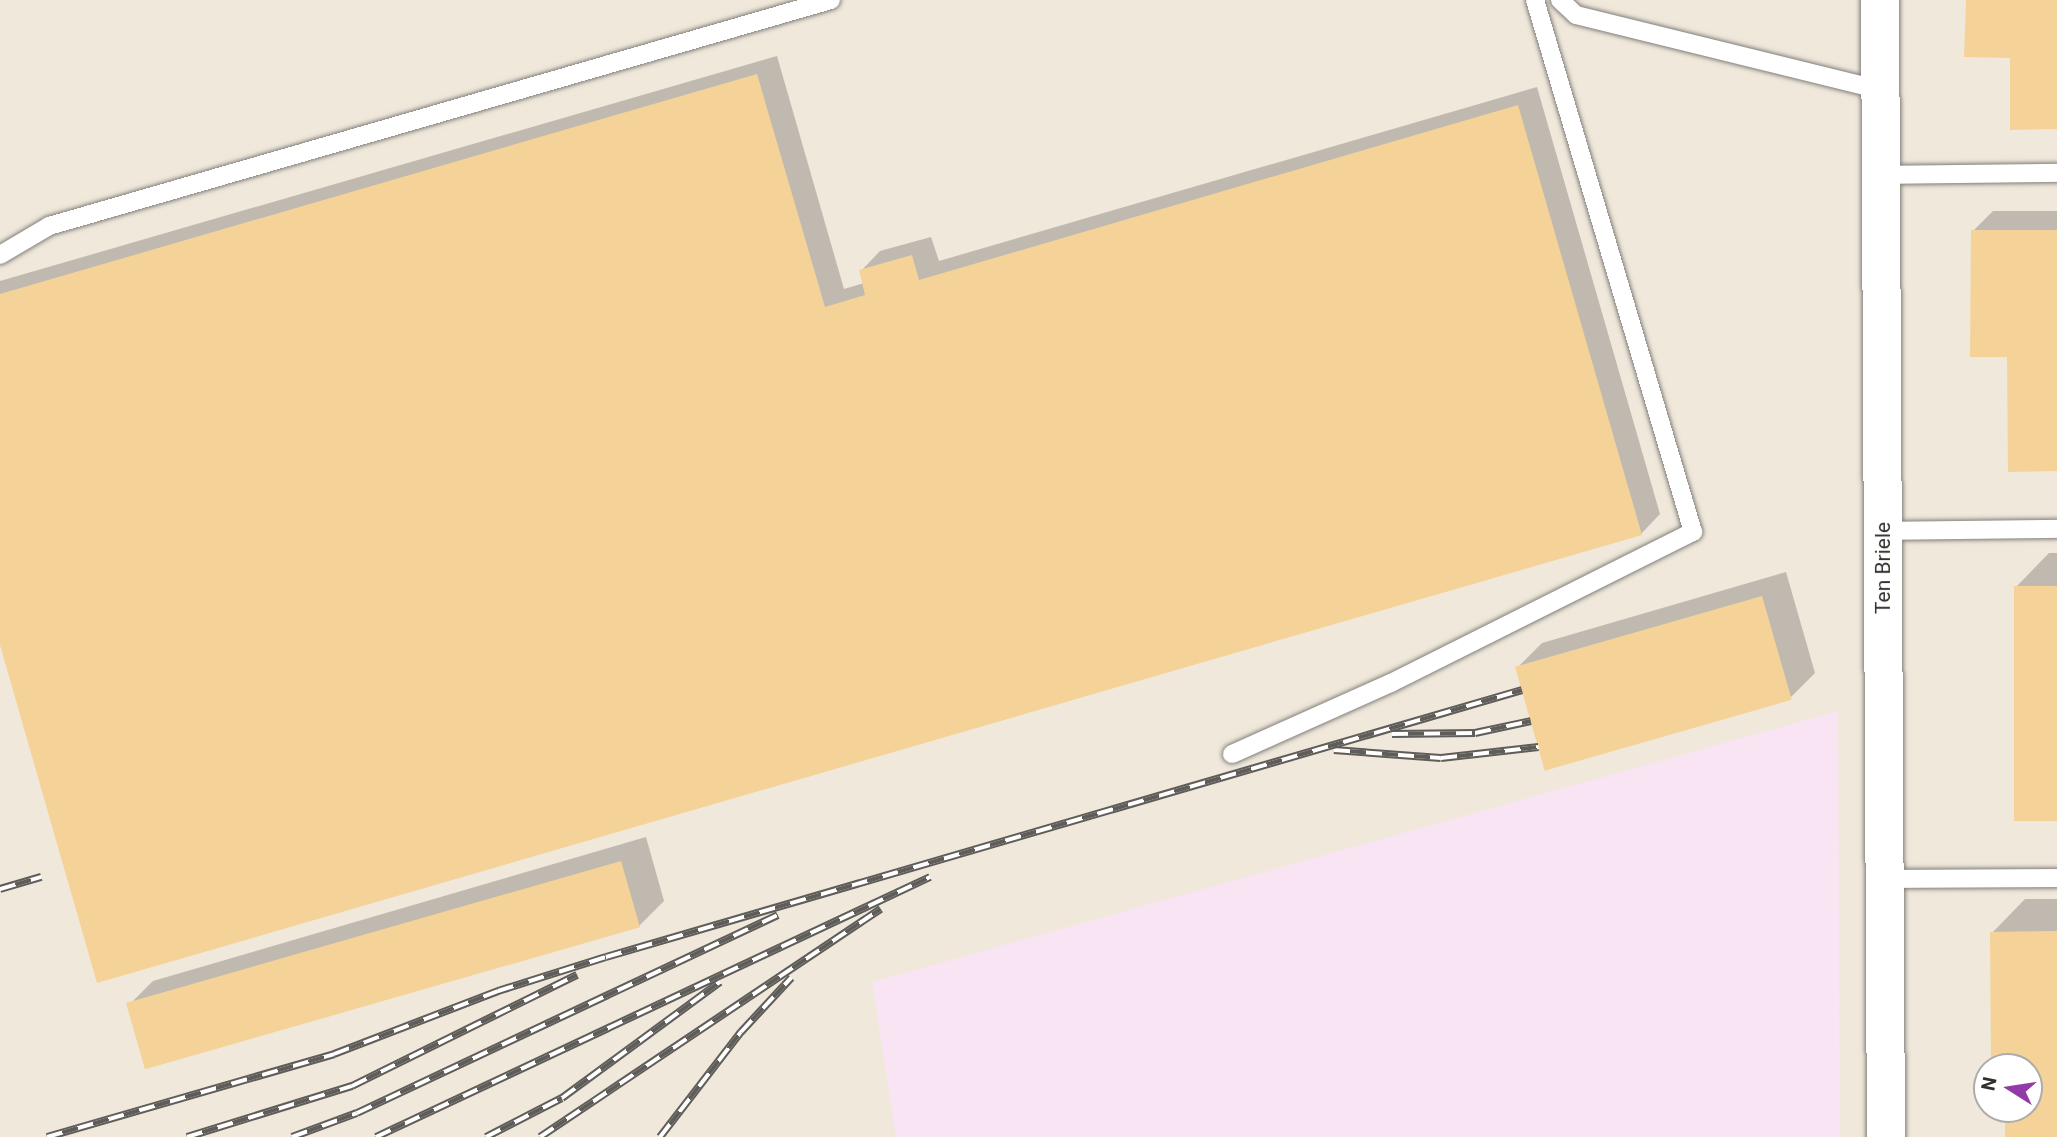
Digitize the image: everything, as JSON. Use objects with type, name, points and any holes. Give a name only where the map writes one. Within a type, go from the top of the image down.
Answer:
[{"type":"street","name":"Ten Briele","points":[[1880,0],[1886,1137]]},
{"type":"lane","points":[[0,256],[49,226],[831,0]]},
{"type":"lane","points":[[1231,754],[1391,683],[1693,532],[1535,0]]},
{"type":"lane","points":[[1560,0],[1576,15],[1882,90]]},
{"type":"lane","points":[[1882,176],[2057,173]]},
{"type":"lane","points":[[1883,531],[2057,528]]},
{"type":"lane","points":[[1884,879],[2057,878]]},
{"type":"shaded area","points":[[0,0],[2057,0],[2057,1137],[0,1137]]},
{"type":"shaded area","points":[[1838,711],[1840,1137],[896,1137],[872,982]]},
{"type":"building","points":[[1966,0],[2057,0],[2057,129],[2010,130],[2010,58],[1964,57]]},
{"type":"building","points":[[757,74],[825,307],[865,295],[859,270],[912,255],[919,280],[1518,105],[1642,535],[97,983],[0,645],[0,294]]},
{"type":"building","points":[[1971,230],[2057,230],[2057,471],[2008,472],[2007,357],[1970,357]]},
{"type":"building","points":[[2014,586],[2057,586],[2057,821],[2014,821]]},
{"type":"building","points":[[1762,596],[1792,700],[1545,771],[1515,667]]},
{"type":"building","points":[[621,861],[640,927],[145,1069],[126,1003]]},
{"type":"building","points":[[2057,931],[2057,1137],[2005,1137],[2005,1123],[2043,1123],[2043,1053],[1991,1053],[1990,932]]},
{"type":"railway","points":[[47,1137],[334,1054],[498,991],[606,957],[1522,690]]},
{"type":"railway","points":[[1392,734],[1475,733],[1531,721]]},
{"type":"railway","points":[[1334,750],[1441,758],[1538,747]]},
{"type":"railway","points":[[0,889],[41,877]]},
{"type":"railway","points":[[376,1137],[930,877]]},
{"type":"railway","points":[[540,1137],[881,909]]},
{"type":"railway","points":[[292,1137],[357,1113],[778,915]]},
{"type":"railway","points":[[187,1137],[352,1086],[577,975]]},
{"type":"railway","points":[[660,1137],[741,1032],[791,978]]},
{"type":"railway","points":[[486,1137],[562,1098],[720,982]]}]
